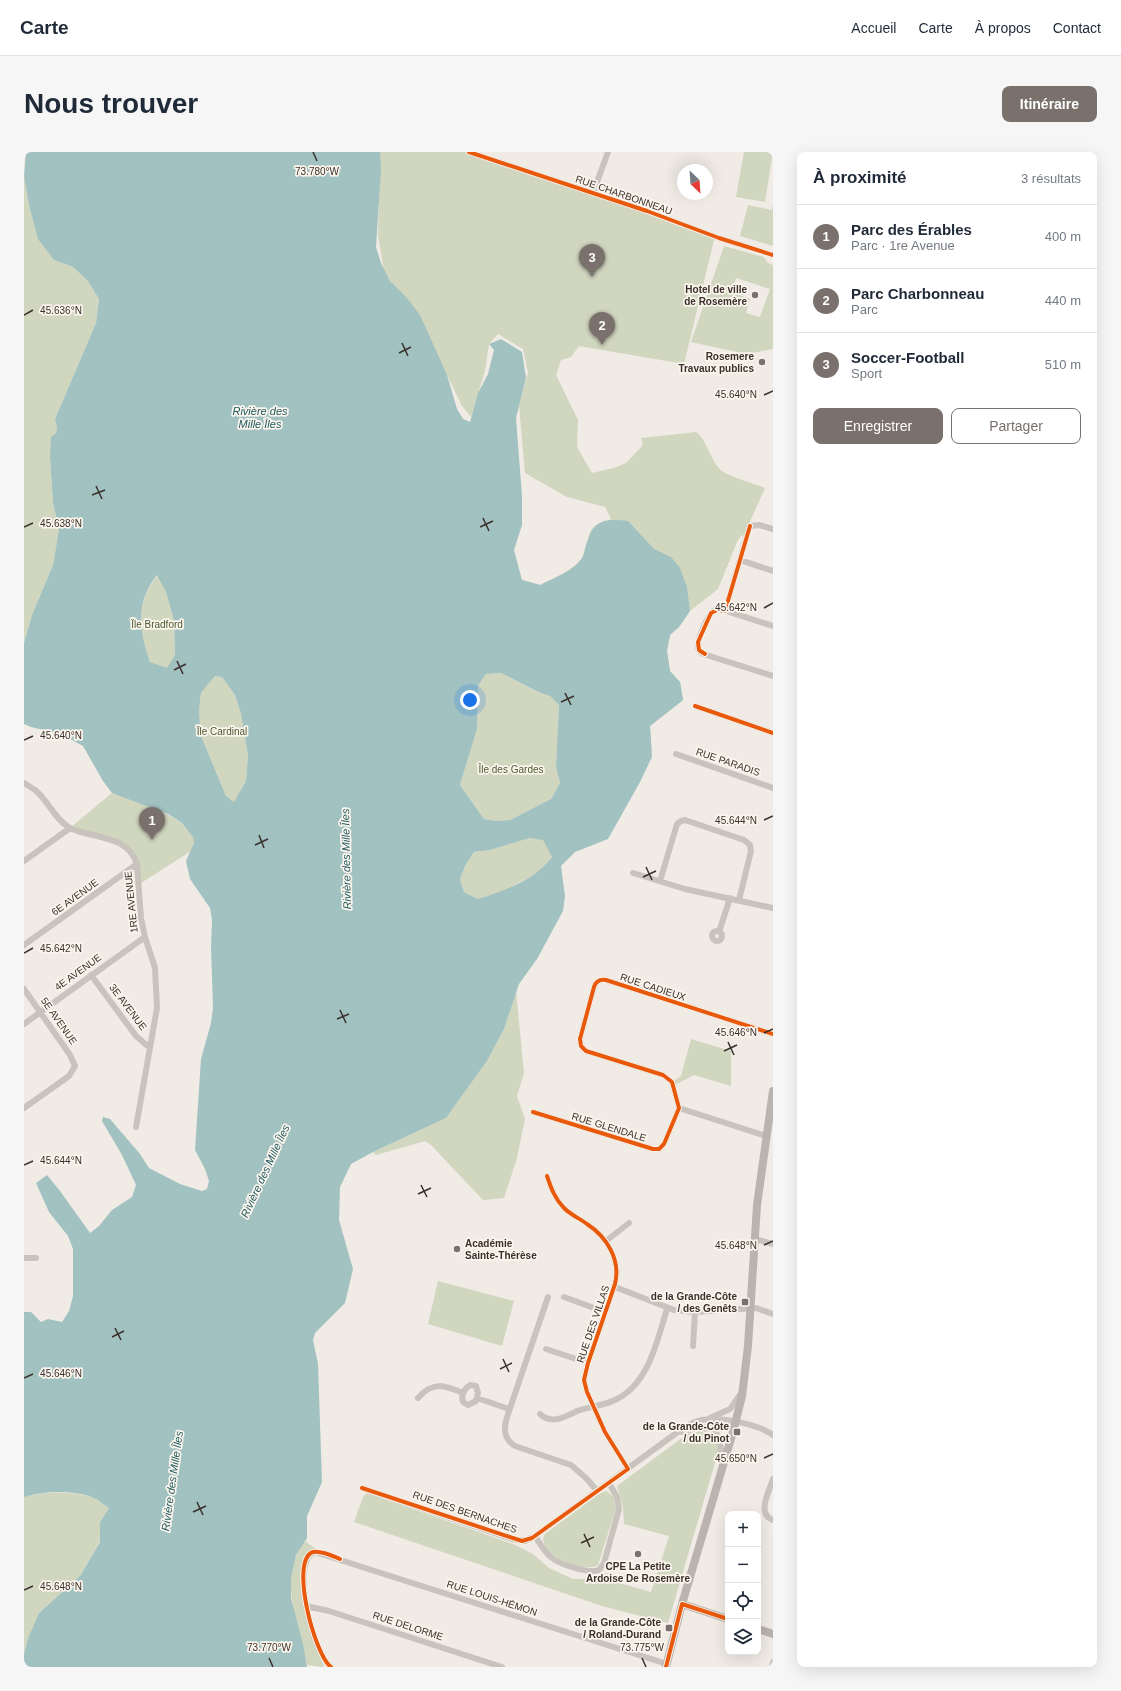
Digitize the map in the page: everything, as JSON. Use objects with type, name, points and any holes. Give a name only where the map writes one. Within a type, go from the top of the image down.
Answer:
[{"type":"main road","points":[[666,1665],[682,1604],[736,1422],[743,1390],[747,1356],[754,1239],[760,1175],[773,1091]]},
{"type":"main road","points":[[682,1604],[725,1618]]},
{"type":"main road","points":[[761,1630],[773,1634]]},
{"type":"street","name":"RUE CHARBONNEAU","points":[[469,152],[773,255]]},
{"type":"street","points":[[593,193],[608,152]]},
{"type":"street","points":[[725,611],[750,526],[756,525],[773,529]]},
{"type":"street","points":[[740,560],[773,571]]},
{"type":"street","points":[[773,626],[725,611],[715,610],[709,616],[698,644],[700,650],[705,654],[773,676]]},
{"type":"street","points":[[695,706],[773,733]]},
{"type":"street","name":"RUE PARADIS","points":[[676,754],[773,788]]},
{"type":"street","name":"1RE AVENUE","points":[[24,783],[35,790],[58,818],[70,828],[105,838],[127,848],[134,856],[137,864],[141,918],[145,937],[155,968],[157,1008],[136,1127]]},
{"type":"street","points":[[660,881],[677,826],[681,821],[685,820],[744,840],[750,845],[751,851],[739,900]]},
{"type":"street","points":[[24,861],[70,828]]},
{"type":"street","name":"6E AVENUE","points":[[24,945],[137,864]]},
{"type":"street","points":[[634,874],[685,889],[773,908]]},
{"type":"street","points":[[719,932],[730,898]]},
{"type":"street","name":"4E AVENUE","points":[[24,1024],[145,937]]},
{"type":"street","name":"3E AVENUE","points":[[91,975],[136,1036],[150,1048]]},
{"type":"street","name":"RUE CADIEUX","points":[[679,1108],[673,1084],[666,1076],[588,1052],[582,1047],[580,1039],[594,987],[598,982],[606,980],[773,1034]]},
{"type":"street","name":"5E AVENUE","points":[[24,989],[70,1055],[75,1066],[69,1076],[24,1108]]},
{"type":"street","points":[[679,1108],[766,1136]]},
{"type":"street","name":"RUE GLENDALE","points":[[533,1112],[655,1149],[660,1148],[664,1144],[679,1108]]},
{"type":"street","name":"RUE DES VILLAS","points":[[547,1176],[552,1191],[563,1207],[595,1229],[606,1241],[611,1250],[616,1267],[617,1278],[615,1287],[588,1363],[584,1383],[610,1441],[628,1469]]},
{"type":"street","points":[[606,1241],[629,1223]]},
{"type":"street","points":[[754,1239],[773,1244]]},
{"type":"street","points":[[24,1258],[36,1258]]},
{"type":"street","name":"RUE DES VILLAS","points":[[615,1287],[667,1309],[683,1312],[756,1308],[773,1314]]},
{"type":"street","points":[[548,1297],[509,1409],[504,1430],[509,1441],[521,1448],[571,1465],[582,1474],[597,1491]]},
{"type":"street","name":"RUE DES VILLAS","points":[[564,1297],[605,1312]]},
{"type":"street","points":[[540,1414],[545,1419],[553,1420],[586,1408],[602,1406],[620,1398],[636,1384],[646,1368],[667,1309]]},
{"type":"street","points":[[693,1346],[695,1312]]},
{"type":"street","name":"RUE DES VILLAS","points":[[546,1349],[588,1363]]},
{"type":"street","points":[[474,1385],[478,1390],[477,1398],[472,1404],[467,1405],[462,1400],[463,1393],[468,1386],[474,1385]]},
{"type":"street","points":[[418,1398],[424,1392],[437,1386],[445,1386],[463,1393]]},
{"type":"street","name":"RUE DES BERNACHES","points":[[362,1488],[516,1540],[525,1541],[535,1536],[609,1483],[674,1434],[694,1422],[728,1411],[743,1390]]},
{"type":"street","points":[[477,1398],[509,1409]]},
{"type":"street","name":"RUE DES BERNACHES","points":[[707,1419],[736,1422],[763,1429],[773,1435]]},
{"type":"street","name":"RUE DES BERNACHES","points":[[674,1434],[699,1427],[707,1427],[712,1430],[717,1435],[720,1442],[722,1468]]},
{"type":"street","points":[[773,1480],[764,1510],[767,1517],[773,1520]]},
{"type":"street","points":[[535,1536],[548,1554],[557,1561],[590,1572],[599,1570],[604,1563],[619,1509],[617,1497],[609,1483]]},
{"type":"street","name":"RUE LOUIS-HÉMON","points":[[306,1606],[304,1575],[307,1558],[312,1553],[318,1552],[666,1665]]},
{"type":"street","points":[[306,1606],[319,1647],[329,1666]]},
{"type":"street","name":"RUE DELORME","points":[[306,1606],[329,1611],[502,1667]]},
{"type":"street","points":[[772,1667],[773,1662]]},
{"type":"green space","points":[[380,152],[469,152],[715,236],[684,364],[579,346],[571,357],[561,360],[556,375],[578,420],[577,447],[592,473],[614,468],[626,463],[643,445],[641,438],[696,432],[703,440],[718,467],[722,471],[765,488],[744,535],[741,536],[737,542],[718,589],[690,611],[679,627],[670,635],[667,651],[670,671],[680,682],[683,700],[650,726],[652,757],[522,580],[540,585],[573,567],[582,558],[590,532],[593,528],[596,525],[611,519],[605,507],[567,497],[525,473],[519,405],[528,373],[523,349],[498,334],[489,344],[485,371],[471,417],[462,406],[425,330],[384,272],[378,235]]},
{"type":"green space","points":[[744,152],[773,152],[765,202],[736,197]]},
{"type":"green space","points":[[24,176],[29,205],[54,260],[73,267],[87,280],[99,299],[96,323],[55,419],[57,428],[50,457],[53,503],[59,529],[53,565],[32,615],[24,643]]},
{"type":"green space","points":[[773,204],[773,246],[740,236],[748,205],[772,210]]},
{"type":"green space","points":[[724,246],[764,257],[768,263],[773,265],[773,349],[746,354],[691,342]],"holes":[[[736,278],[770,289],[760,317],[746,313],[750,299],[732,292]]]},
{"type":"green space","name":"Ïle Bradford","points":[[158,575],[166,592],[174,621],[175,655],[167,669],[150,662],[143,639],[141,617],[142,606],[151,585]]},
{"type":"green space","name":"Île des Gardes","points":[[501,673],[537,692],[550,696],[559,705],[556,767],[560,783],[551,799],[510,820],[496,821],[484,819],[460,785],[477,729],[478,686],[486,674]]},
{"type":"green space","name":"Ïle Cardinal","points":[[215,676],[222,677],[235,695],[241,714],[248,755],[246,781],[234,803],[226,796],[201,736],[199,711],[201,693]]},
{"type":"green space","points":[[112,793],[160,811],[185,825],[192,834],[194,842],[191,851],[138,885],[137,864],[127,848],[70,828]]},
{"type":"green space","points":[[530,838],[543,839],[552,857],[542,870],[504,891],[478,899],[464,892],[460,879],[465,866],[474,852],[490,850]]},
{"type":"green space","points":[[516,991],[524,1073],[517,1096],[525,1119],[517,1158],[504,1198],[483,1200],[431,1145],[425,1141],[376,1155],[373,1152],[446,1118],[487,1061],[504,1029]]},
{"type":"green space","points":[[691,1039],[731,1051],[731,1086],[694,1075],[675,1085],[674,1081],[681,1076]]},
{"type":"green space","points":[[438,1281],[514,1301],[502,1346],[428,1324]]},
{"type":"green space","points":[[704,1430],[714,1437],[719,1449],[668,1623],[602,1606],[354,1522],[363,1497],[367,1493],[513,1544],[533,1554],[549,1568],[573,1579],[588,1579],[607,1573],[612,1581],[651,1592],[669,1536],[624,1524],[623,1507],[617,1486],[686,1435],[695,1431]]},
{"type":"green space","points":[[24,1490],[28,1496],[43,1493],[81,1494],[96,1499],[109,1508],[100,1522],[100,1541],[80,1576],[39,1613],[28,1638],[24,1654]]},
{"type":"green space","points":[[606,1491],[613,1496],[616,1508],[598,1565],[583,1567],[562,1560],[553,1555],[547,1549],[543,1541],[545,1534],[599,1494]]},
{"type":"green space","points":[[305,1541],[316,1549],[310,1552],[303,1565],[301,1583],[303,1601],[307,1620],[320,1658],[324,1665],[323,1667],[307,1665],[292,1602],[292,1570],[296,1555]]},
{"type":"water","name":"Rivière des Mille Îles","points":[[26,152],[380,152],[381,170],[376,247],[381,263],[390,281],[407,298],[420,315],[447,375],[457,409],[463,419],[470,422],[478,393],[488,374],[494,350],[489,344],[501,339],[522,352],[526,378],[516,418],[522,496],[522,525],[514,550],[522,580],[540,585],[574,567],[584,554],[587,542],[594,527],[608,520],[614,520],[628,521],[654,549],[671,557],[680,568],[687,587],[690,611],[679,627],[670,635],[667,651],[670,671],[680,682],[683,700],[650,726],[652,757],[640,782],[608,839],[575,852],[561,866],[565,896],[563,911],[537,959],[519,984],[504,1029],[487,1061],[446,1118],[373,1152],[351,1164],[340,1187],[339,1220],[353,1269],[345,1303],[315,1333],[313,1340],[318,1364],[322,1482],[307,1516],[307,1538],[296,1555],[291,1578],[291,1598],[303,1644],[307,1667],[24,1667],[24,1654],[28,1638],[39,1613],[80,1576],[100,1542],[100,1522],[109,1508],[98,1500],[70,1492],[50,1492],[24,1497],[24,1312],[31,1312],[41,1322],[48,1319],[62,1322],[69,1311],[73,1296],[73,1249],[68,1236],[49,1212],[36,1183],[47,1175],[90,1233],[99,1226],[112,1210],[132,1197],[136,1185],[122,1155],[102,1121],[103,1117],[110,1119],[140,1154],[149,1168],[180,1184],[202,1191],[207,1189],[209,1181],[205,1169],[195,1150],[201,1059],[211,1023],[213,1008],[211,947],[212,920],[210,908],[190,879],[186,861],[194,843],[193,837],[182,823],[168,814],[112,793],[103,781],[83,746],[61,734],[24,724],[24,643],[32,615],[53,565],[59,529],[53,503],[50,457],[51,437],[56,433],[57,428],[55,419],[96,323],[99,299],[87,280],[73,267],[54,260],[38,239],[29,205],[24,176]],"holes":[[[157,575],[166,592],[174,621],[175,655],[167,668],[150,662],[143,639],[141,617],[142,606],[150,585]],[[501,673],[538,692],[550,696],[559,705],[556,767],[560,783],[551,799],[510,820],[496,821],[484,819],[460,785],[477,729],[478,686],[486,674]],[[215,676],[222,677],[235,695],[241,714],[248,755],[246,781],[234,802],[226,796],[201,736],[199,711],[201,693]],[[530,838],[543,840],[552,857],[537,872],[518,884],[478,899],[464,892],[460,879],[465,866],[474,852],[490,850]]]},
{"type":"cycle path","points":[[469,152],[647,211],[719,238],[773,255]]},
{"type":"cycle path","points":[[705,654],[699,650],[698,642],[711,613],[717,610],[725,611],[750,526]]},
{"type":"cycle path","points":[[695,706],[773,733]]},
{"type":"cycle path","points":[[533,1112],[653,1149],[659,1149],[664,1144],[679,1108],[672,1082],[663,1075],[586,1051],[581,1046],[580,1039],[594,987],[600,980],[606,980],[773,1034]]},
{"type":"cycle path","points":[[362,1488],[522,1541],[532,1538],[628,1469],[605,1432],[587,1392],[584,1380],[588,1363],[615,1284],[616,1266],[614,1258],[611,1250],[601,1235],[569,1213],[561,1205],[550,1185],[547,1176]]},
{"type":"cycle path","points":[[331,1667],[318,1646],[312,1628],[307,1608],[303,1572],[306,1559],[313,1552],[323,1553],[340,1559]]},
{"type":"cycle path","points":[[666,1667],[682,1604],[725,1618]]},
{"type":"place","name":"Soccer-Football","points":[[592,277]]},
{"type":"place","name":"Hotel de ville de Rosemère","points":[[755,295]]},
{"type":"place","name":"Parc Charbonneau","points":[[602,345]]},
{"type":"place","name":"Rosemere Travaux publics","points":[[762,362]]},
{"type":"place","name":"Parc des Érables","points":[[152,840]]},
{"type":"place","name":"Académie Sainte-Thérèse","points":[[457,1249]]},
{"type":"place","name":"de la Grande-Côte / des Genêts","points":[[745,1302]]},
{"type":"place","name":"de la Grande-Côte / du Pinot","points":[[737,1432]]},
{"type":"place","name":"CPE La Petite Ardoise De Rosemère","points":[[638,1554]]},
{"type":"place","name":"de la Grande-Côte / Roland-Durand","points":[[669,1628]]}]
